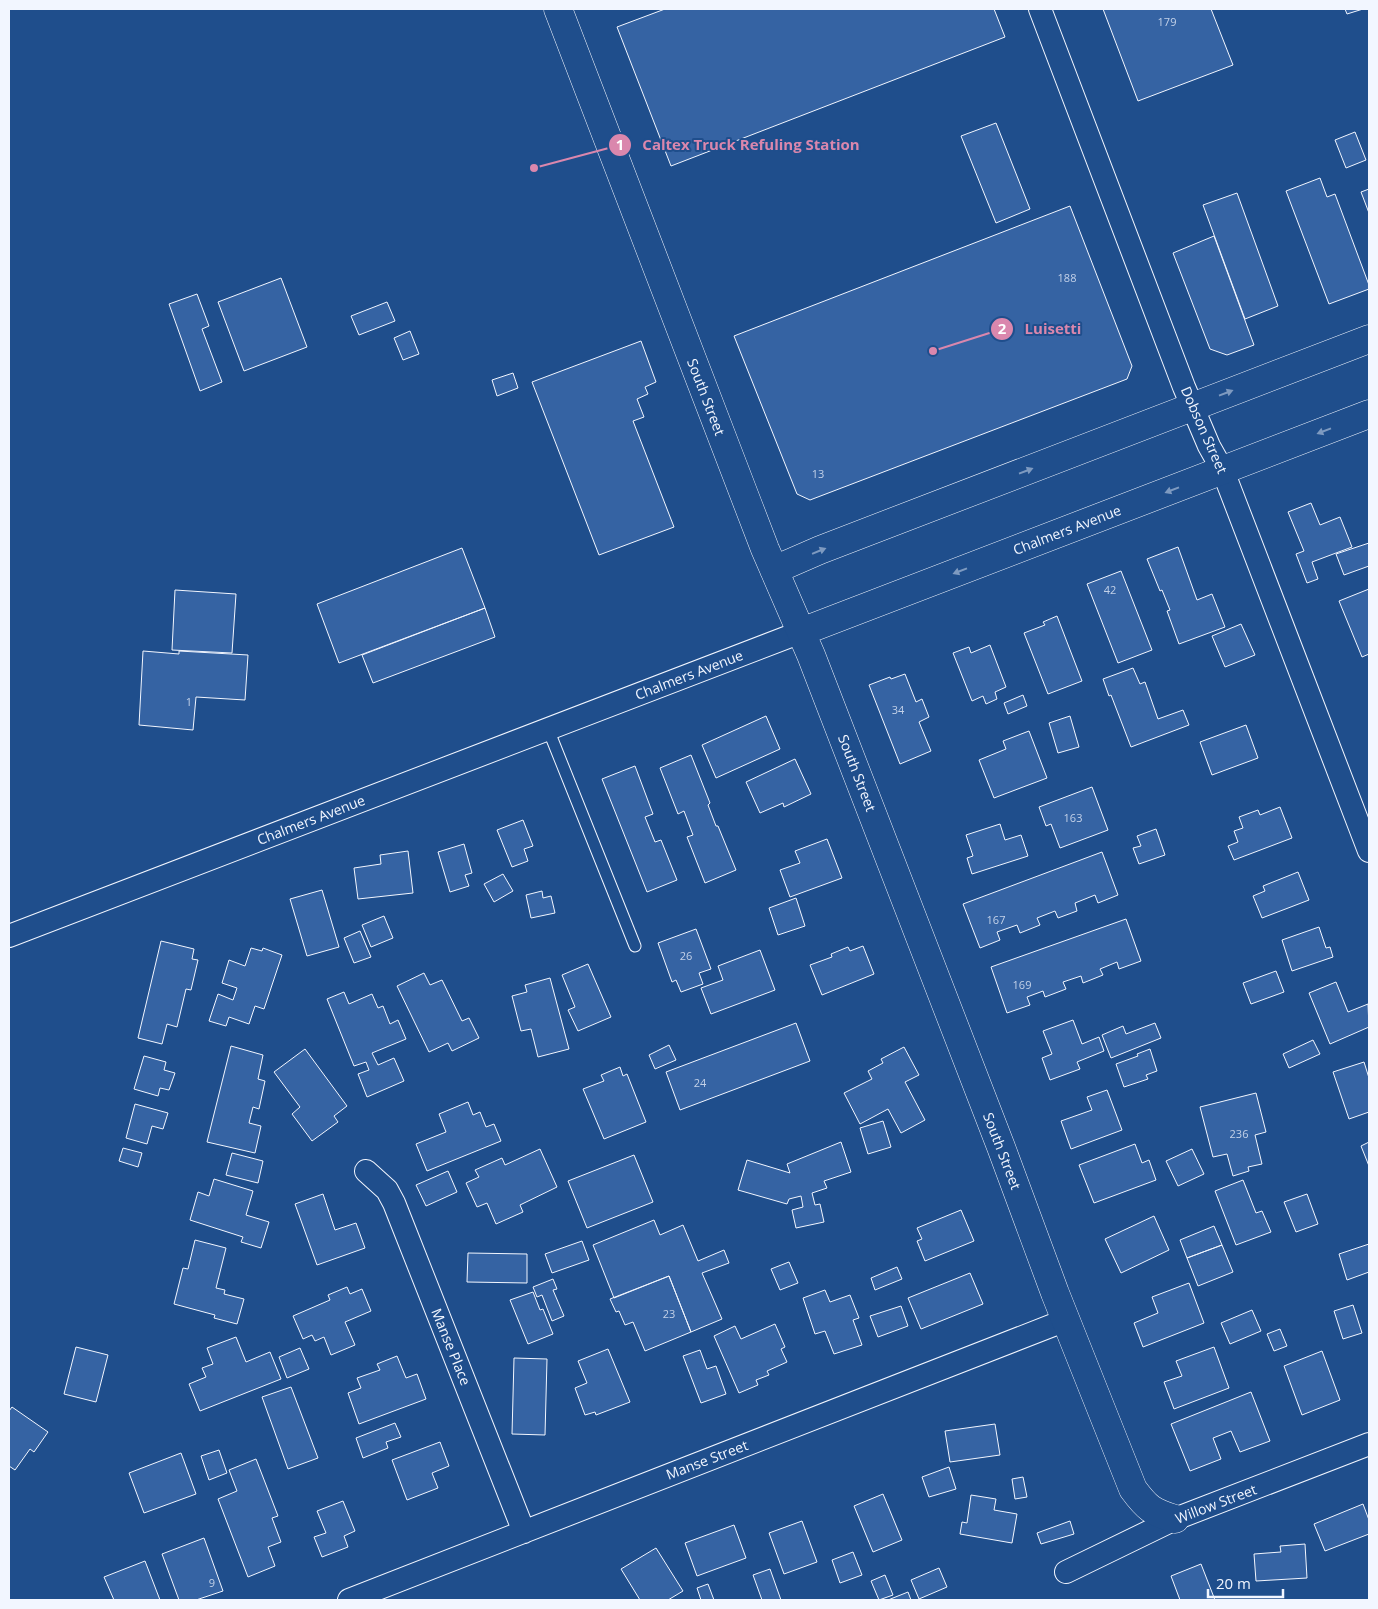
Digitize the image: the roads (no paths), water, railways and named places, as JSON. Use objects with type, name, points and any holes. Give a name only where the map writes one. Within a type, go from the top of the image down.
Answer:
[{"type":"street","name":"South Street","points":[[558,9],[765,549],[801,632],[856,769],[1066,1320],[1133,1490],[1146,1507],[1175,1519]]},
{"type":"street","name":"Dobson Street","points":[[1040,9],[1193,406],[1209,446],[1222,471],[1369,851]]},
{"type":"street","points":[[774,570],[829,547],[1369,339]]},
{"type":"street","name":"Chalmers Avenue","points":[[9,936],[1369,414]]},
{"type":"street","name":"Manse Place","points":[[366,1171],[386,1190],[394,1204],[524,1532]]},
{"type":"street","name":"Manse Street","points":[[349,1600],[1066,1320]]},
{"type":"street","name":"Willow Street","points":[[1066,1572],[1175,1519],[1369,1444]]},
{"type":"lane","points":[[548,729],[634,946]]},
{"type":"place","name":"Caltex Truck Refuling Station","points":[[534,168]]},
{"type":"place","name":"Luisetti","points":[[933,351]]}]
